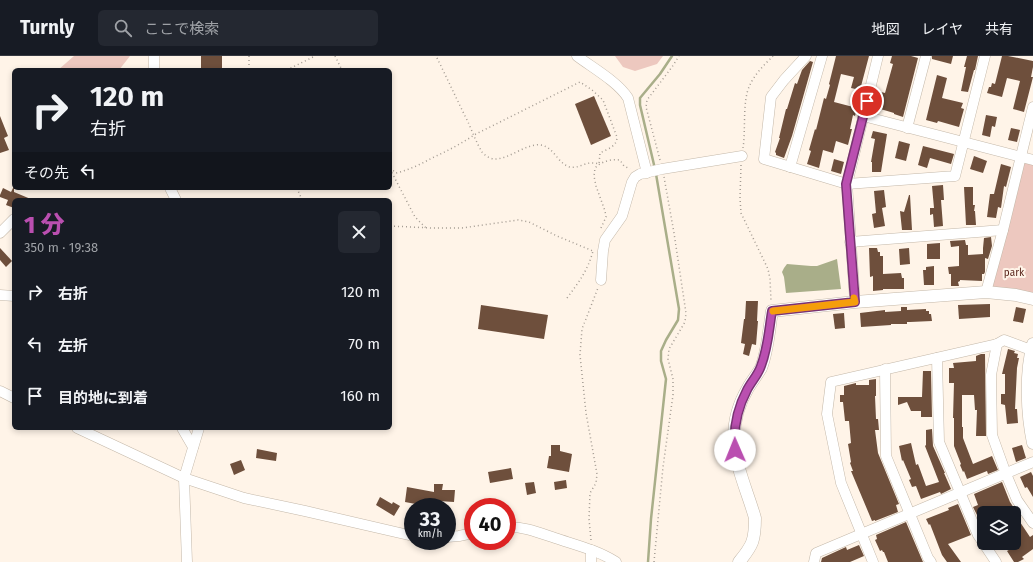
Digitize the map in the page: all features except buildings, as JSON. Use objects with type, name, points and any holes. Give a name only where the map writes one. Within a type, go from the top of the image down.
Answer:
[{"type":"street","points":[[154,56],[154,68]]},
{"type":"street","points":[[577,56],[617,84],[628,98],[647,173]]},
{"type":"street","points":[[806,56],[771,97],[764,160],[846,184],[955,176],[985,56]]},
{"type":"street","points":[[790,168],[822,56]]},
{"type":"street","points":[[855,302],[846,184],[878,56]]},
{"type":"street","points":[[908,128],[926,56]]},
{"type":"street","points":[[986,292],[1003,230],[1033,107]]},
{"type":"street","points":[[863,116],[1033,160]]},
{"type":"street","points":[[601,280],[605,240],[622,216],[632,182],[635,177],[640,174],[662,169],[742,156]]},
{"type":"street","points":[[0,233],[12,221]]},
{"type":"street","points":[[850,242],[1003,230]]},
{"type":"street","points":[[739,562],[749,549],[754,539],[755,518],[735,450],[735,428],[737,414],[742,399],[761,368],[772,311],[855,302],[986,292],[1016,295],[1033,299]]},
{"type":"street","points":[[0,295],[12,296]]},
{"type":"street","points":[[873,562],[841,483],[828,414],[830,382],[997,344],[1004,340],[1032,347],[1027,403],[1033,443]]},
{"type":"street","points":[[997,344],[991,375],[992,435],[1017,500],[1033,523]]},
{"type":"street","points":[[937,358],[939,442],[978,535],[996,562]]},
{"type":"street","points":[[885,370],[886,456],[931,562]]},
{"type":"street","points":[[0,391],[12,397]]},
{"type":"street","points":[[81,430],[184,478],[244,498],[404,534]]},
{"type":"street","points":[[183,430],[193,447]]},
{"type":"street","points":[[187,562],[184,478],[198,430]]},
{"type":"street","points":[[814,562],[816,553],[1033,462]]},
{"type":"street","points":[[516,528],[592,550],[616,562]]},
{"type":"street","points":[[591,562],[592,550]]},
{"type":"path","points":[[249,56],[249,68]]},
{"type":"path","points":[[290,68],[315,56]]},
{"type":"path","points":[[335,56],[341,68]]},
{"type":"path","points":[[436,56],[482,153],[486,156],[493,159],[501,158],[540,145],[546,146],[563,164],[568,167],[575,168],[590,163],[599,164],[620,160],[624,166],[630,169]]},
{"type":"path","points":[[654,562],[663,467],[673,395],[673,379],[668,359],[668,349],[685,322],[686,313],[674,233],[662,169],[646,107],[647,100],[679,56]]},
{"type":"path","points":[[772,311],[768,269],[741,213],[740,191],[741,162],[745,139],[746,100],[749,86],[773,56]]},
{"type":"path","points":[[392,170],[396,173],[404,171],[450,150],[474,135],[580,82],[603,100],[617,142],[600,153],[599,164],[595,168],[594,176],[606,217],[600,232]]},
{"type":"path","points":[[392,172],[415,217],[426,228]]},
{"type":"path","points":[[392,226],[462,228],[518,220],[529,222],[593,251]]},
{"type":"path","points":[[567,298],[582,278],[594,246]]},
{"type":"path","points":[[592,550],[589,519],[590,493],[596,483],[597,474],[586,413],[580,355],[582,330],[601,280]]},
{"type":"green space","points":[[74,56],[130,56],[121,68],[60,68]]},
{"type":"green space","points":[[615,56],[663,56],[657,64],[635,71],[623,67]]},
{"type":"green space","name":"park","points":[[1023,160],[1033,163],[1033,295],[990,289]]},
{"type":"shaded area","points":[[837,259],[841,289],[786,293],[782,272],[787,264],[817,266]]},
{"type":"waterway","points":[[655,169],[640,105],[640,98],[660,74],[672,56]]},
{"type":"waterway","points":[[648,562],[651,519],[666,379],[661,361],[661,351],[678,320],[679,309],[656,174]]},
{"type":"slow traffic","points":[[773,311],[855,302],[854,298]]},
{"type":"route","points":[[735,450],[734,439],[737,414],[742,399],[761,368],[772,311],[855,302],[846,184],[867,101]]}]
